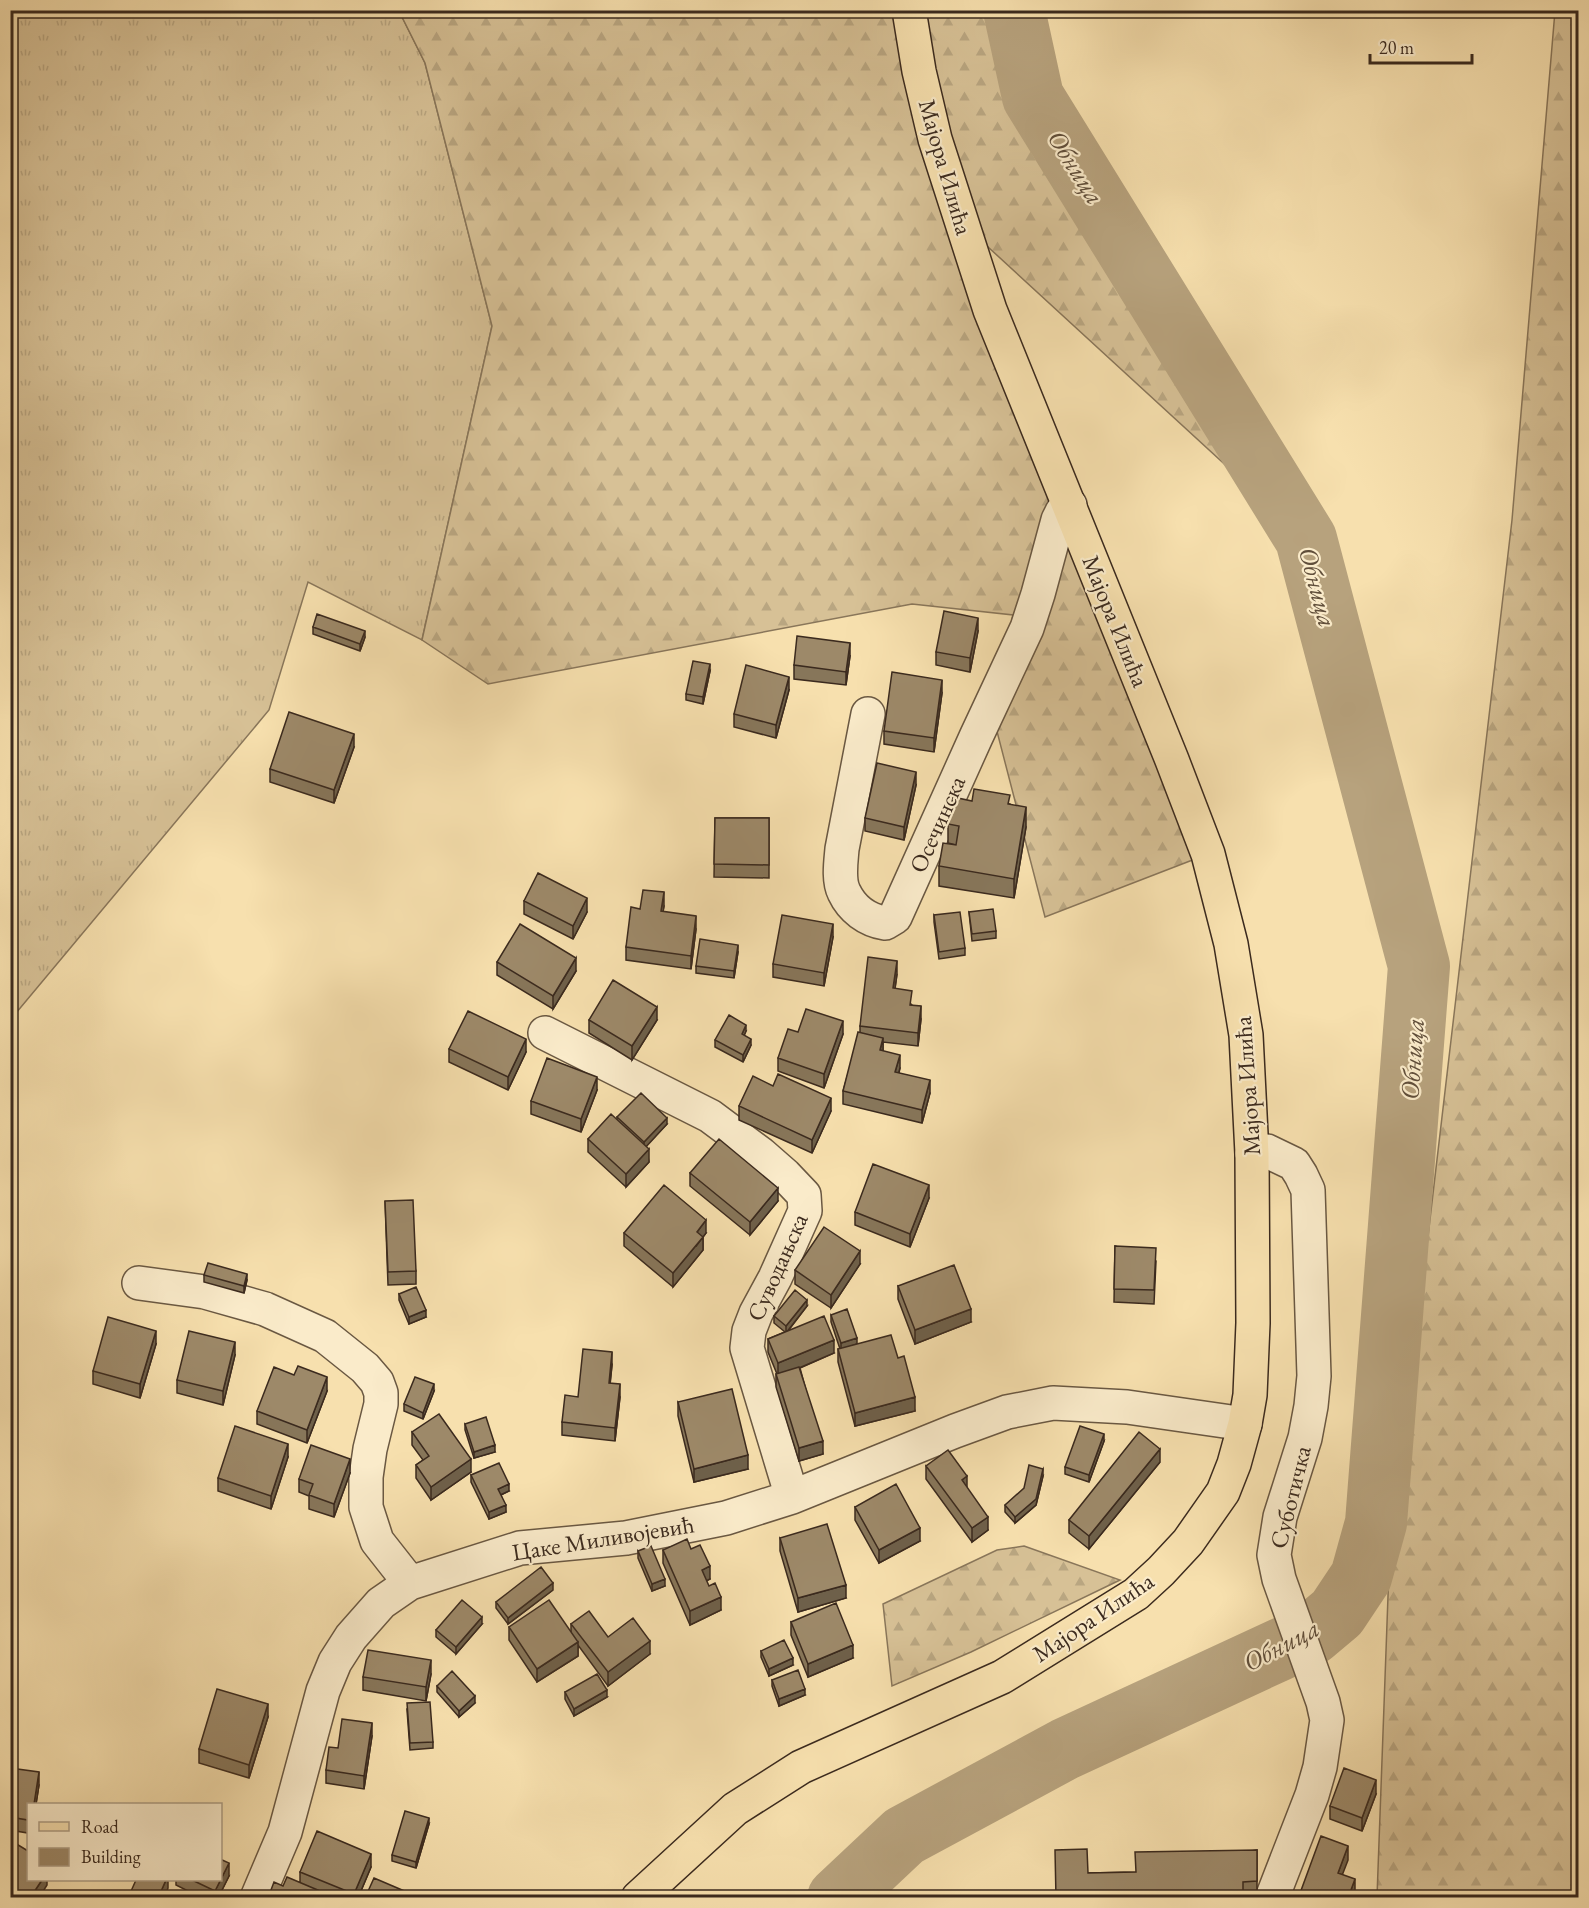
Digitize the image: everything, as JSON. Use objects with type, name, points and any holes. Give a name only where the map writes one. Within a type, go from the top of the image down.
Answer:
[{"type":"main road","name":"Мајора Илића","points":[[638,1898],[735,1809],[801,1767],[1002,1677],[1136,1594],[1188,1542],[1217,1501],[1234,1464],[1250,1395],[1253,1323],[1252,1154],[1246,1035],[1231,944],[1208,854],[990,310],[932,128],[919,71],[909,10]]},
{"type":"street","name":"Осечинска","points":[[868,714],[842,849],[841,877],[843,891],[856,909],[872,921],[885,923],[895,916],[1027,628],[1058,520],[1062,512],[1070,505]]},
{"type":"street","name":"Суводањска","points":[[545,1033],[710,1116],[761,1154],[804,1195],[805,1210],[776,1278],[756,1313],[749,1331],[747,1348],[792,1497]]},
{"type":"street","name":"Суботичка","points":[[1252,1154],[1267,1151],[1294,1164],[1308,1190],[1314,1376],[1305,1438],[1276,1536],[1274,1555],[1279,1579],[1323,1702],[1327,1720],[1320,1767],[1312,1796],[1272,1898]]},
{"type":"street","points":[[139,1283],[205,1292],[265,1309],[324,1336],[365,1368],[377,1382],[381,1392],[381,1404],[366,1477],[366,1507],[377,1541],[410,1583]]},
{"type":"street","name":"Цаке Миливојевић","points":[[257,1898],[285,1832],[323,1691],[335,1662],[351,1637],[381,1603],[410,1583],[520,1548],[626,1538],[726,1518],[792,1497],[1007,1412],[1053,1403],[1127,1407],[1245,1424]]},
{"type":"green space","points":[[11,11],[399,11],[425,63],[492,326],[422,640],[308,582],[269,710],[11,1019]]},
{"type":"green space","points":[[399,11],[1014,11],[1033,97],[1306,539],[963,224],[1208,854],[1045,917],[992,712],[1013,615],[912,604],[488,684],[422,640],[492,326],[425,63]]},
{"type":"green space","points":[[1555,11],[1578,11],[1578,1897],[1377,1897],[1389,1569],[1512,520]]},
{"type":"green space","points":[[1024,1546],[1120,1580],[971,1652],[892,1686],[883,1604],[997,1550]]},
{"type":"building","points":[[944,611],[978,618],[970,658],[936,652]]},
{"type":"building","points":[[317,614],[365,631],[360,644],[313,627]]},
{"type":"building","points":[[797,636],[850,643],[846,672],[794,665]]},
{"type":"building","points":[[693,661],[710,664],[703,697],[686,694]]},
{"type":"building","points":[[746,665],[789,677],[776,725],[734,714]]},
{"type":"building","points":[[892,672],[942,680],[934,738],[884,731]]},
{"type":"building","points":[[289,712],[354,734],[334,790],[270,769]]},
{"type":"building","points":[[877,763],[916,772],[904,827],[865,818]]},
{"type":"building","points":[[974,789],[1010,795],[1008,804],[1026,807],[1014,879],[939,866],[943,843],[956,845],[959,826],[948,824],[953,797],[972,801]]},
{"type":"building","points":[[715,818],[769,818],[769,865],[714,864]]},
{"type":"building","points":[[538,873],[587,898],[573,926],[524,901]]},
{"type":"building","points":[[643,890],[664,892],[661,911],[696,916],[691,956],[626,947],[631,907],[640,909]]},
{"type":"building","points":[[993,909],[996,931],[972,934],[969,912]]},
{"type":"building","points":[[960,912],[965,948],[939,952],[934,915]]},
{"type":"building","points":[[782,915],[833,924],[824,973],[773,964]]},
{"type":"building","points":[[520,924],[576,958],[553,996],[497,962]]},
{"type":"building","points":[[700,939],[738,945],[734,971],[696,966]]},
{"type":"building","points":[[868,957],[897,961],[893,988],[912,991],[910,1005],[921,1006],[918,1033],[860,1026]]},
{"type":"building","points":[[613,980],[657,1007],[632,1046],[589,1020]]},
{"type":"building","points":[[806,1009],[843,1021],[824,1074],[778,1058],[788,1029],[798,1032]]},
{"type":"building","points":[[468,1011],[526,1039],[508,1077],[449,1049]]},
{"type":"building","points":[[729,1015],[746,1025],[742,1034],[751,1039],[743,1055],[715,1040]]},
{"type":"building","points":[[858,1032],[883,1038],[880,1050],[900,1055],[895,1072],[930,1080],[922,1110],[843,1091]]},
{"type":"building","points":[[547,1058],[597,1077],[581,1119],[531,1101]]},
{"type":"building","points":[[778,1074],[831,1098],[812,1140],[739,1106],[753,1076],[773,1086]]},
{"type":"building","points":[[641,1093],[667,1118],[644,1142],[617,1117]]},
{"type":"building","points":[[611,1114],[649,1149],[626,1174],[588,1139]]},
{"type":"building","points":[[719,1139],[778,1188],[750,1222],[690,1173]]},
{"type":"building","points":[[873,1164],[929,1185],[910,1234],[855,1212]]},
{"type":"building","points":[[664,1185],[706,1220],[697,1232],[703,1237],[673,1273],[624,1233]]},
{"type":"building","points":[[413,1200],[416,1271],[388,1272],[385,1201]]},
{"type":"building","points":[[824,1227],[860,1251],[831,1295],[795,1270]]},
{"type":"building","points":[[1115,1246],[1156,1248],[1154,1290],[1114,1289]]},
{"type":"building","points":[[208,1263],[247,1274],[244,1286],[204,1275]]},
{"type":"building","points":[[954,1265],[971,1309],[915,1330],[898,1286]]},
{"type":"building","points":[[416,1287],[426,1310],[409,1317],[399,1294]]},
{"type":"building","points":[[795,1290],[807,1300],[786,1326],[774,1316]]},
{"type":"building","points":[[847,1309],[857,1338],[841,1343],[831,1315]]},
{"type":"building","points":[[824,1316],[834,1340],[778,1363],[768,1339]]},
{"type":"building","points":[[108,1317],[156,1331],[140,1384],[93,1371]]},
{"type":"building","points":[[189,1331],[235,1342],[223,1391],[177,1380]]},
{"type":"building","points":[[891,1335],[898,1358],[904,1356],[915,1397],[855,1413],[838,1349]]},
{"type":"building","points":[[583,1349],[612,1352],[609,1383],[620,1384],[615,1428],[562,1422],[565,1395],[578,1397]]},
{"type":"building","points":[[298,1366],[327,1377],[307,1430],[257,1411],[274,1367],[294,1375]]},
{"type":"building","points":[[799,1367],[823,1441],[799,1448],[776,1374]]},
{"type":"building","points":[[415,1377],[434,1384],[423,1413],[404,1404]]},
{"type":"building","points":[[732,1389],[748,1455],[694,1469],[678,1402]]},
{"type":"building","points":[[439,1414],[471,1459],[431,1487],[416,1465],[429,1456],[412,1432]]},
{"type":"building","points":[[486,1417],[495,1445],[474,1452],[465,1424]]},
{"type":"building","points":[[235,1426],[288,1444],[271,1496],[218,1478]]},
{"type":"building","points":[[1080,1426],[1104,1434],[1089,1475],[1065,1467]]},
{"type":"building","points":[[1139,1432],[1160,1449],[1089,1536],[1069,1520]]},
{"type":"building","points":[[311,1445],[350,1459],[334,1504],[309,1495],[313,1484],[299,1479]]},
{"type":"building","points":[[948,1450],[967,1476],[962,1480],[988,1517],[972,1528],[926,1466]]},
{"type":"building","points":[[499,1463],[509,1484],[498,1489],[506,1505],[489,1512],[471,1475]]},
{"type":"building","points":[[1029,1465],[1043,1469],[1036,1499],[1015,1517],[1005,1505],[1024,1488]]},
{"type":"building","points":[[896,1484],[920,1528],[879,1550],[855,1507]]},
{"type":"building","points":[[827,1524],[846,1585],[798,1598],[780,1538]]},
{"type":"building","points":[[687,1539],[691,1549],[700,1545],[710,1566],[702,1570],[709,1586],[715,1583],[721,1597],[690,1611],[663,1550]]},
{"type":"building","points":[[651,1546],[665,1579],[652,1584],[638,1551]]},
{"type":"building","points":[[541,1567],[553,1583],[508,1618],[496,1602]]},
{"type":"building","points":[[462,1600],[482,1617],[456,1647],[436,1630]]},
{"type":"building","points":[[549,1600],[578,1642],[537,1669],[509,1627]]},
{"type":"building","points":[[836,1603],[853,1645],[808,1664],[791,1622]]},
{"type":"building","points":[[589,1611],[608,1637],[633,1618],[650,1641],[608,1672],[571,1624]]},
{"type":"building","points":[[784,1640],[793,1658],[769,1669],[761,1651]]},
{"type":"building","points":[[368,1650],[431,1660],[426,1687],[363,1677]]},
{"type":"building","points":[[798,1670],[805,1689],[779,1699],[772,1680]]},
{"type":"building","points":[[452,1671],[475,1696],[459,1711],[437,1686]]},
{"type":"building","points":[[597,1674],[607,1690],[574,1709],[565,1692]]},
{"type":"building","points":[[217,1689],[268,1704],[249,1765],[199,1749]]},
{"type":"building","points":[[430,1702],[433,1742],[410,1743],[407,1703]]},
{"type":"building","points":[[342,1719],[372,1723],[364,1776],[326,1770],[329,1747],[338,1748]]},
{"type":"building","points":[[10,1768],[39,1772],[34,1803],[27,1803],[27,1820],[10,1817]]},
{"type":"building","points":[[1344,1768],[1376,1780],[1362,1818],[1330,1806]]},
{"type":"building","points":[[405,1811],[429,1818],[416,1862],[392,1855]]},
{"type":"building","points":[[317,1831],[371,1854],[354,1894],[300,1872]]},
{"type":"building","points":[[1321,1836],[1348,1846],[1338,1873],[1355,1879],[1348,1898],[1303,1898],[1299,1896]]},
{"type":"building","points":[[10,1840],[27,1850],[27,1881],[41,1881],[30,1898],[10,1898]]},
{"type":"building","points":[[1087,1849],[1088,1873],[1136,1872],[1135,1852],[1257,1850],[1257,1881],[1243,1882],[1243,1898],[1056,1898],[1055,1850]]},
{"type":"building","points":[[222,1860],[229,1863],[222,1877]]},
{"type":"building","points":[[287,1877],[320,1891],[317,1898],[268,1898],[274,1882],[283,1886]]},
{"type":"building","points":[[374,1878],[409,1893],[407,1898],[365,1898]]},
{"type":"building","points":[[136,1881],[166,1881],[158,1898],[128,1898]]},
{"type":"building","points":[[194,1881],[220,1881],[215,1891]]},
{"type":"waterway","name":"Обница","points":[[838,1898],[904,1836],[1065,1749],[1312,1634],[1337,1613],[1361,1577],[1376,1523],[1419,966],[1306,539],[1033,97],[1014,10]]}]
